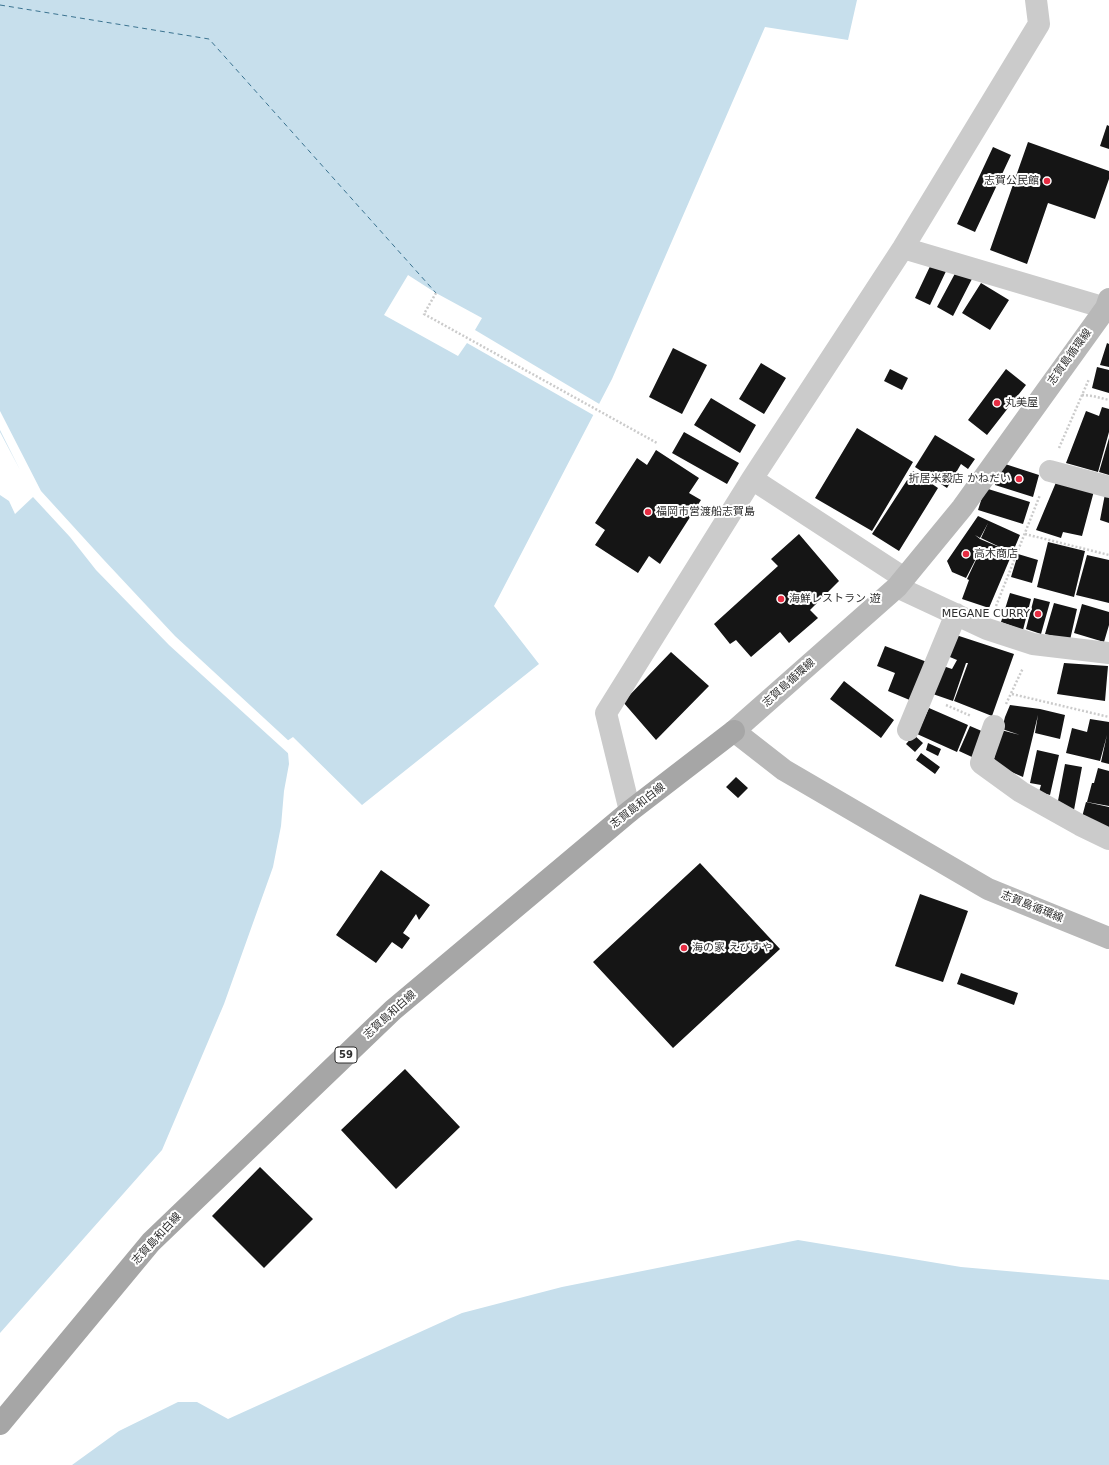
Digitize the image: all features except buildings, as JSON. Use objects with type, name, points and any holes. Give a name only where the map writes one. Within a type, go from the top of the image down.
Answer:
[{"type":"main road","name":"志賀島循環線","points":[[1108,305],[962,508],[901,582],[734,732],[784,770],[988,889],[1109,938]]},
{"type":"main road","name":"志賀島和白線","points":[[0,1424],[156,1237],[393,1010],[630,811],[734,732]]},
{"type":"street","points":[[630,811],[606,713],[752,479],[904,248],[1039,24],[1036,0]]},
{"type":"street","points":[[904,248],[1108,305]]},
{"type":"street","points":[[1050,471],[1109,488]]},
{"type":"street","points":[[752,479],[901,582],[956,614],[987,628],[1033,644],[1109,653]]},
{"type":"street","points":[[908,730],[956,614]]},
{"type":"street","points":[[994,726],[981,763],[1021,792],[1080,825],[1109,839]]},
{"type":"path","points":[[436,293],[424,314],[657,443]]},
{"type":"path","points":[[1082,395],[1109,400]]},
{"type":"path","points":[[1025,534],[1109,555]]},
{"type":"path","points":[[922,695],[994,726],[1012,694],[1033,644]]},
{"type":"path","points":[[1012,694],[1109,717]]},
{"type":"water","points":[[0,0],[857,0],[848,40],[765,27],[612,379],[494,606],[539,664],[362,805],[293,737],[287,741],[289,764],[284,791],[281,826],[273,867],[224,1004],[162,1150],[0,1333]]},
{"type":"water","points":[[798,1240],[961,1267],[1109,1280],[1109,1465],[72,1465],[119,1431],[178,1402],[197,1402],[228,1419],[462,1313],[562,1287]]},
{"type":"pier","points":[[408,275],[436,293],[482,318],[475,330],[601,405],[595,416],[467,343],[458,356],[384,315]]},
{"type":"pier","points":[[0,411],[41,491],[175,636],[290,742],[290,755],[169,645],[96,570],[70,537],[33,497],[15,514],[9,501],[0,495],[0,432],[20,470],[0,430]]},
{"type":"ferry route","points":[[0,5],[209,39],[436,293]]},
{"type":"place","name":"志賀公民館","points":[[1047,181]]},
{"type":"place","name":"丸美屋","points":[[997,403]]},
{"type":"place","name":"折居米穀店 かねだい","points":[[1019,479]]},
{"type":"place","name":"福岡市営渡船志賀島","points":[[648,512]]},
{"type":"place","name":"高木商店","points":[[966,554]]},
{"type":"place","name":"海鮮レストラン 遊","points":[[781,599]]},
{"type":"place","name":"MEGANE CURRY","points":[[1038,614]]},
{"type":"place","name":"海の家 えびすや","points":[[684,948]]}]
